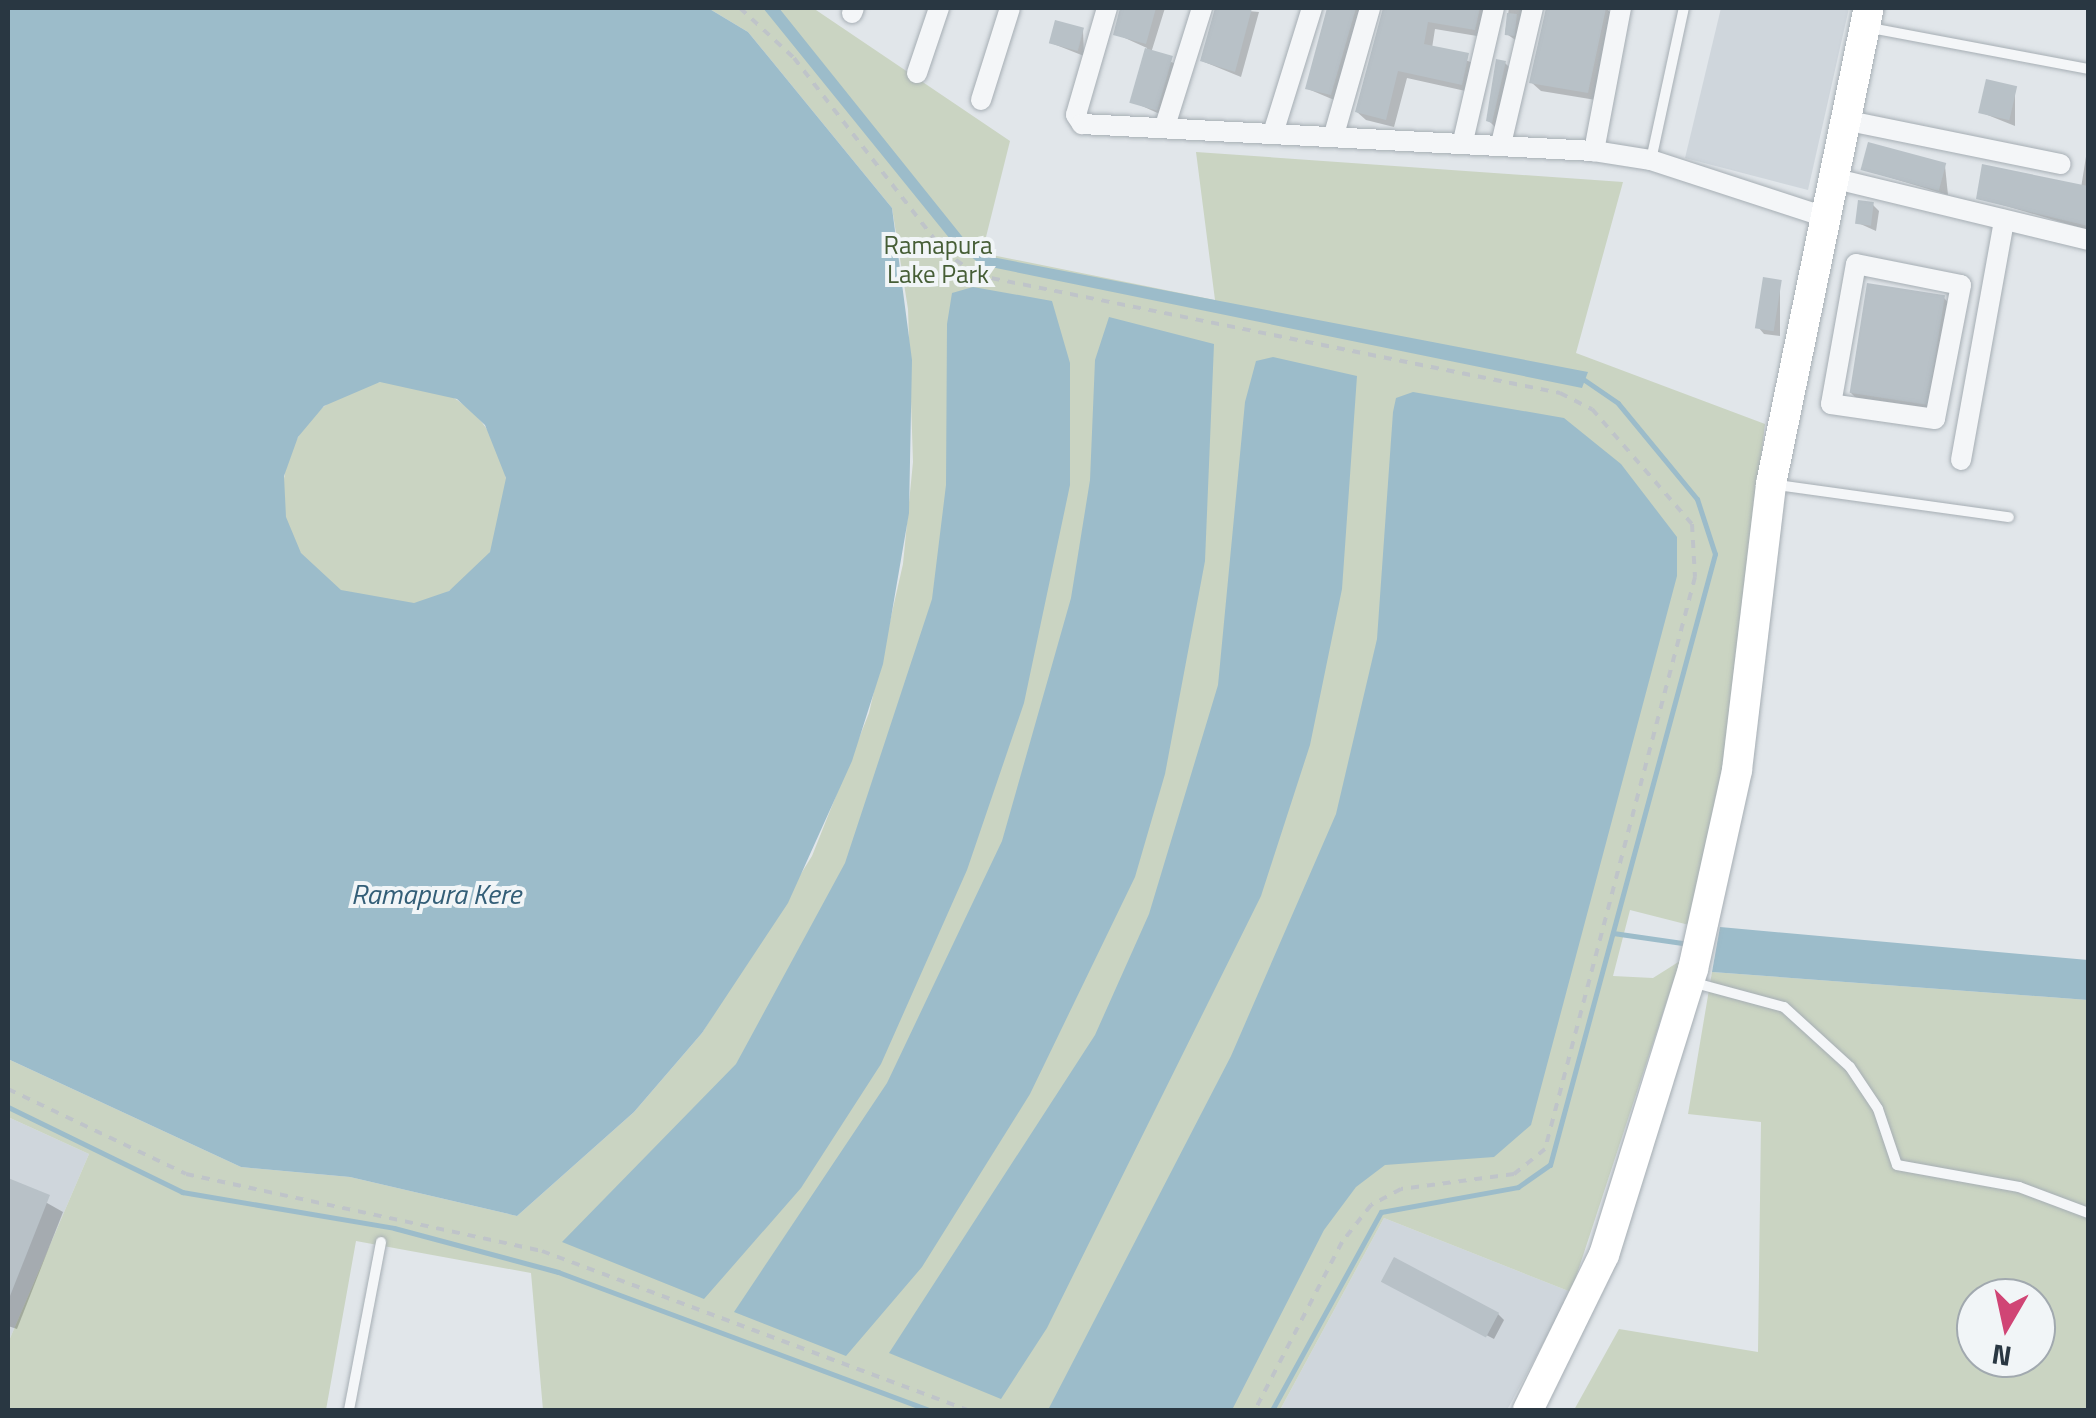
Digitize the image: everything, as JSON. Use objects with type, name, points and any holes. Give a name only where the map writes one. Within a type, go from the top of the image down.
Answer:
[{"type":"main road","points":[[1528,1410],[1604,1256],[1691,975],[1738,770],[1771,484],[1867,17]]},
{"type":"street","points":[[917,73],[938,8]]},
{"type":"street","points":[[982,100],[1010,8]]},
{"type":"street","points":[[1108,8],[1078,122],[1336,131],[1594,151],[1651,160],[1825,218]]},
{"type":"street","points":[[1166,126],[1202,8]]},
{"type":"street","points":[[1274,130],[1312,8]]},
{"type":"street","points":[[1336,131],[1370,8]]},
{"type":"street","points":[[1463,141],[1494,8]]},
{"type":"street","points":[[1501,144],[1532,8]]},
{"type":"street","points":[[1594,151],[1621,8]]},
{"type":"street","points":[[1844,120],[2061,164]]},
{"type":"street","points":[[1832,178],[2088,240]]},
{"type":"street","points":[[1960,460],[2004,220]]},
{"type":"street","points":[[1856,264],[1960,285],[1935,419],[1834,405],[1834,380],[1856,264]]},
{"type":"street","points":[[1793,371],[1834,380]]},
{"type":"lane","points":[[1651,160],[1684,8]]},
{"type":"lane","points":[[1867,17],[2088,68]]},
{"type":"lane","points":[[1771,484],[2010,517]]},
{"type":"lane","points":[[1691,975],[1784,1007],[1850,1067],[1878,1109],[1897,1166],[2020,1187],[2088,1212]]},
{"type":"lane","points":[[349,1410],[381,1242]]},
{"type":"path","points":[[740,8],[794,58],[943,250],[976,275],[1560,393],[1592,408],[1688,513],[1697,549],[1539,1158],[1514,1174],[1401,1188],[1371,1205],[1350,1228],[1255,1410]]},
{"type":"path","points":[[8,1089],[186,1174],[542,1250],[967,1410]]},
{"type":"shaded area","points":[[1721,8],[1849,8],[1808,190],[1685,158]]},
{"type":"shaded area","points":[[8,1117],[89,1154],[8,1343]]},
{"type":"shaded area","points":[[1384,1218],[1571,1292],[1507,1410],[1280,1410]]},
{"type":"green space","name":"Ramapura Lake Park","points":[[708,8],[813,8],[1010,141],[982,253],[1215,300],[1196,152],[1623,182],[1576,353],[1765,424],[1724,768],[1693,926],[1630,910],[1613,976],[1653,978],[1680,961],[1571,1292],[1384,1218],[1280,1410],[543,1410],[531,1273],[356,1241],[326,1410],[8,1410],[8,1343],[89,1154],[8,1117],[8,1059],[241,1167],[350,1177],[517,1216],[634,1112],[702,1033],[812,856],[869,713],[903,564],[913,462],[908,309],[892,208],[748,32]]},
{"type":"green space","points":[[395,381],[438,390],[474,414],[498,450],[507,493],[498,536],[474,572],[438,596],[395,605],[352,596],[316,572],[292,536],[283,493],[292,450],[316,414],[352,390]]},
{"type":"green space","points":[[1712,972],[2088,1000],[2088,1410],[1574,1410],[1619,1329],[1758,1352],[1761,1122],[1688,1114]]},
{"type":"water","name":"Ramapura Kere","points":[[8,8],[708,8],[748,32],[892,208],[912,360],[909,513],[883,664],[852,761],[788,903],[702,1033],[634,1112],[517,1216],[350,1177],[241,1167],[8,1059]],"holes":[[[380,382],[457,399],[485,425],[506,478],[490,552],[449,591],[414,603],[341,590],[301,553],[286,517],[284,476],[298,437],[324,406]]]},
{"type":"water","points":[[763,8],[779,8],[965,240],[992,257],[1588,372],[1582,388],[981,265],[950,239]]},
{"type":"water","points":[[973,287],[1052,301],[1070,363],[1070,485],[1024,703],[967,870],[881,1064],[801,1188],[704,1299],[562,1242],[736,1064],[845,863],[932,599],[946,485],[947,324],[952,293]]},
{"type":"water","points":[[1109,317],[1214,344],[1205,561],[1165,774],[1135,877],[1030,1094],[922,1267],[846,1356],[734,1312],[887,1083],[1002,841],[1071,598],[1090,480],[1095,360]]},
{"type":"water","points":[[1273,357],[1357,376],[1342,589],[1310,745],[1261,896],[1047,1328],[1001,1399],[889,1353],[1095,1035],[1149,914],[1218,685],[1245,402],[1256,361]]},
{"type":"water","points":[[1413,392],[1564,418],[1621,464],[1677,537],[1677,576],[1531,1125],[1494,1157],[1385,1165],[1356,1187],[1324,1230],[1232,1410],[1048,1410],[1231,1056],[1336,814],[1377,639],[1393,412],[1396,398]]},
{"type":"water","points":[[1720,927],[2088,960],[2088,1000],[1712,972]]},
{"type":"building","points":[[1120,8],[1156,8],[1146,44],[1113,35]]},
{"type":"building","points":[[1215,8],[1252,8],[1235,72],[1200,61]]},
{"type":"building","points":[[1327,8],[1356,8],[1331,95],[1305,89]]},
{"type":"building","points":[[1383,8],[1480,8],[1475,30],[1428,22],[1424,44],[1469,53],[1462,85],[1398,71],[1386,120],[1355,112]]},
{"type":"building","points":[[1546,8],[1606,8],[1588,93],[1529,83]]},
{"type":"building","points":[[1507,13],[1517,14],[1515,36],[1505,35]]},
{"type":"building","points":[[1055,20],[1084,28],[1078,51],[1049,43]]},
{"type":"building","points":[[1145,48],[1173,56],[1157,111],[1129,103]]},
{"type":"building","points":[[1496,59],[1506,61],[1492,123],[1486,121]]},
{"type":"building","points":[[1986,79],[2017,86],[2009,120],[1978,113]]},
{"type":"building","points":[[1868,142],[1946,163],[1939,191],[1860,170]]},
{"type":"building","points":[[1982,164],[2088,186],[2088,226],[1976,199]]},
{"type":"building","points":[[1858,200],[1874,202],[1871,226],[1855,224]]},
{"type":"building","points":[[1763,277],[1782,280],[1774,331],[1755,328]]},
{"type":"building","points":[[1867,283],[1945,295],[1928,405],[1850,393]]},
{"type":"building","points":[[8,1178],[50,1195],[8,1301]]},
{"type":"building","points":[[1394,1257],[1499,1313],[1486,1338],[1381,1282]]},
{"type":"waterway","points":[[1272,1410],[1381,1212],[1518,1187],[1550,1165],[1715,554],[1697,499],[1618,403],[1583,379]]},
{"type":"waterway","points":[[1613,933],[1689,944]]},
{"type":"waterway","points":[[8,1107],[182,1192],[394,1228],[558,1272],[929,1410]]}]
